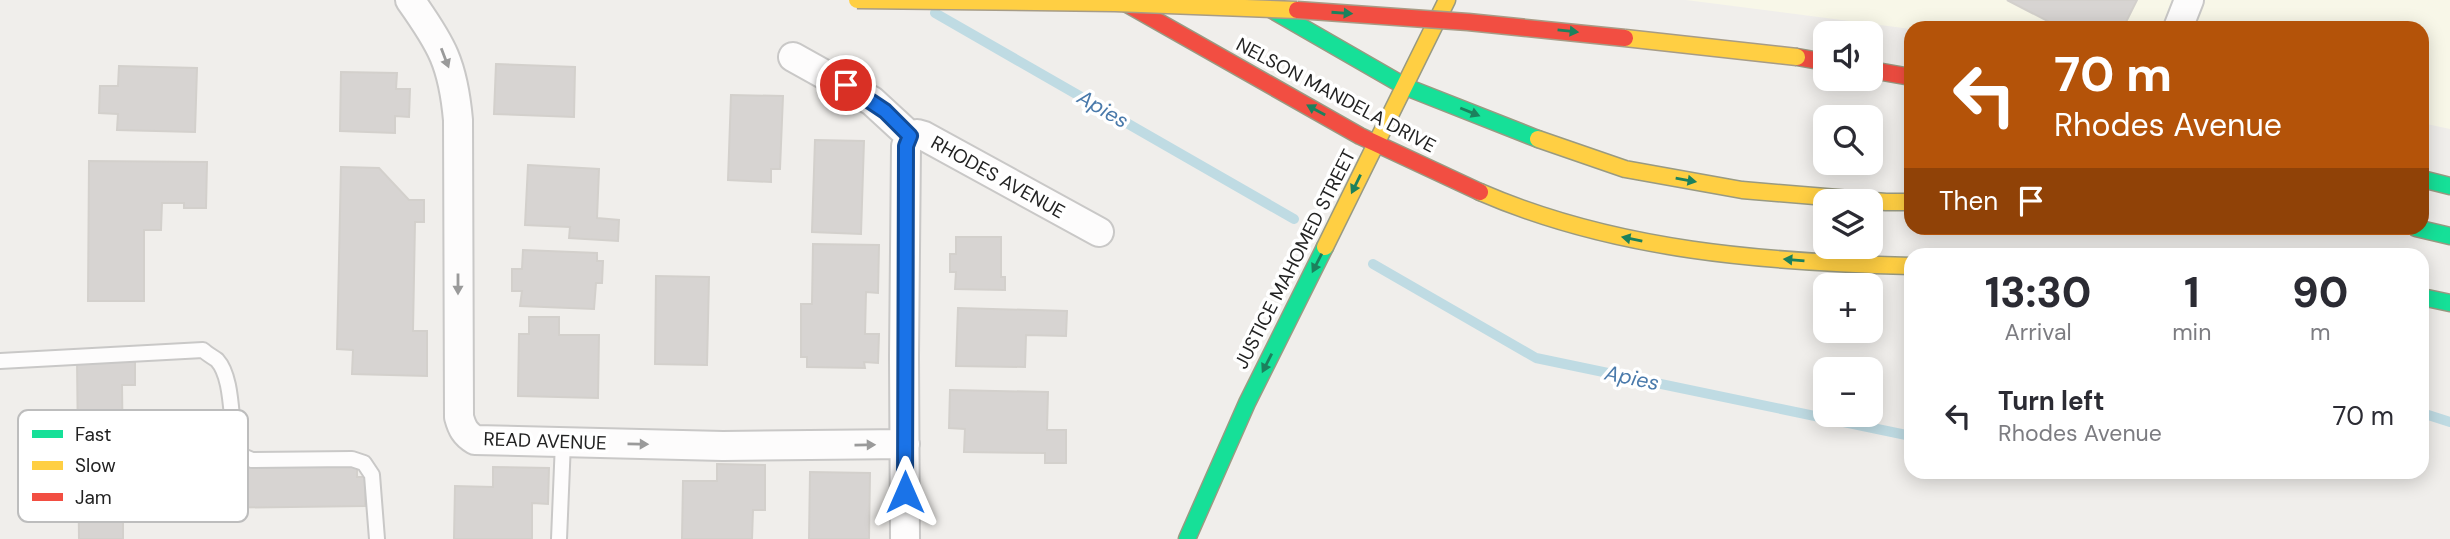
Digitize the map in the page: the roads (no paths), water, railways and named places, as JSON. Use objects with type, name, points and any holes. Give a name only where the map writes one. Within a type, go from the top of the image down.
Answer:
[{"type":"main road","points":[[857,0],[1073,1],[1270,8],[1554,29],[1813,60]]},
{"type":"main road","name":"NELSON MANDELA DRIVE","points":[[1120,0],[1376,144],[1424,168],[1533,211],[1615,236],[1699,252],[1856,265],[1904,266]]},
{"type":"main road","name":"NELSON MANDELA DRIVE","points":[[1256,0],[1406,87],[1526,135],[1625,169],[1742,190],[1904,202]]},
{"type":"main road","name":"JUSTICE MAHOMED STREET","points":[[1187,539],[1255,386],[1447,0]]},
{"type":"main road","points":[[1883,72],[1904,76]]},
{"type":"main road","points":[[2429,181],[2450,186]]},
{"type":"main road","points":[[2429,231],[2450,236]]},
{"type":"main road","points":[[2429,298],[2450,303]]},
{"type":"street","name":"READ AVENUE","points":[[410,0],[443,50],[455,93],[458,120],[458,417],[462,428],[475,440],[723,446],[905,444]]},
{"type":"street","points":[[2181,21],[2189,0]]},
{"type":"street","name":"RHODES AVENUE","points":[[793,57],[872,101],[910,136],[924,136],[1099,232]]},
{"type":"street","points":[[905,539],[906,146],[910,136]]},
{"type":"lane","points":[[0,361],[203,350],[218,361],[226,377],[230,410]]},
{"type":"lane","points":[[559,539],[563,442]]},
{"type":"lane","points":[[248,458],[352,459],[363,463],[372,475],[377,539]]},
{"type":"lane","points":[[1193,539],[1213,480]]},
{"type":"waterway","name":"Apies","points":[[935,13],[1294,219]]},
{"type":"waterway","name":"Apies","points":[[1373,264],[1536,358],[1904,435]]},
{"type":"waterway","name":"Apies","points":[[2429,415],[2450,422]]}]
